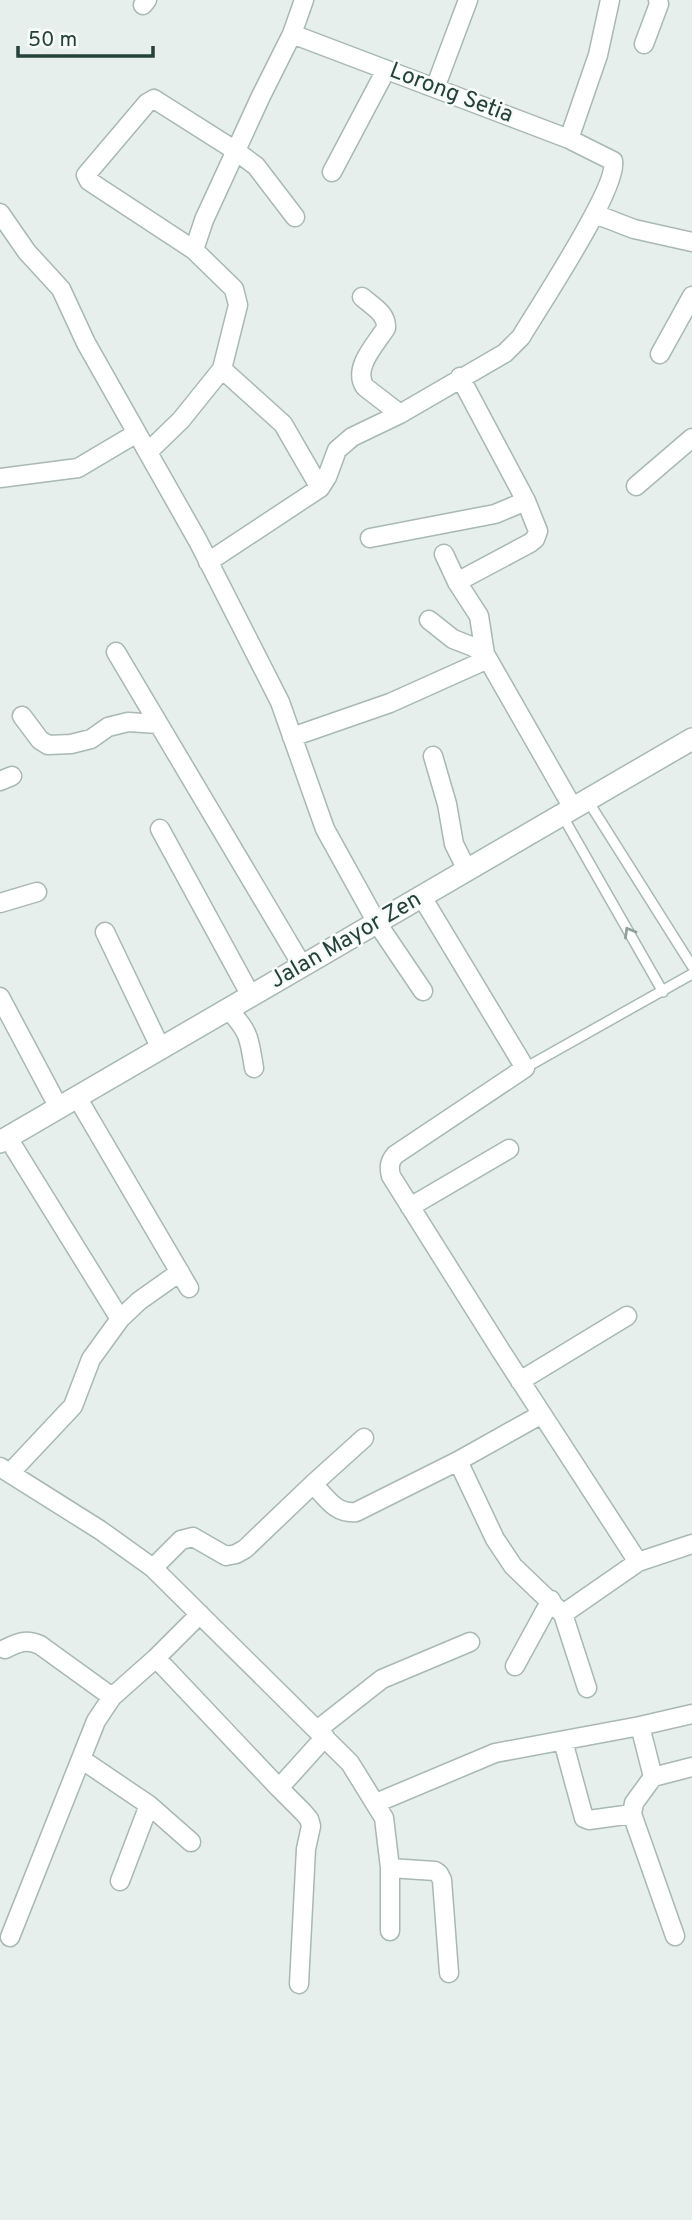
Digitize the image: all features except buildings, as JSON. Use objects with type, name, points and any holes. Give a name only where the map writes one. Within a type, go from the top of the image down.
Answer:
[{"type":"street","points":[[194,250],[236,151],[292,34],[304,0]]},
{"type":"street","points":[[435,88],[468,0]]},
{"type":"street","points":[[569,139],[598,55],[610,0]]},
{"type":"street","points":[[644,44],[659,5],[658,0]]},
{"type":"street","name":"Lorong Setia","points":[[292,34],[569,139],[607,157],[614,163],[614,171],[595,214]]},
{"type":"street","points":[[332,172],[386,70]]},
{"type":"street","points":[[148,452],[181,420],[222,369],[238,305],[234,289],[194,250],[89,181],[86,175],[147,103],[154,99],[236,151],[261,171],[295,217]]},
{"type":"street","points":[[0,213],[27,252],[61,289],[86,343],[208,562],[280,702],[325,829],[377,923],[423,991]]},
{"type":"street","points":[[208,562],[320,488],[337,450],[352,438],[400,414],[505,353],[521,337],[595,214],[634,229],[692,242]]},
{"type":"street","points":[[660,354],[692,296]]},
{"type":"street","points":[[362,297],[387,321],[386,328],[361,368],[361,381],[400,414]]},
{"type":"street","points":[[222,369],[283,425],[320,488]]},
{"type":"street","points":[[457,582],[536,540],[538,531],[526,501],[460,377]]},
{"type":"street","points":[[0,478],[78,468],[137,433]]},
{"type":"street","points":[[636,485],[692,438]]},
{"type":"street","points":[[370,538],[495,514],[526,501]]},
{"type":"street","points":[[444,554],[457,582],[479,616],[487,657],[574,808]]},
{"type":"street","points":[[429,620],[453,639],[471,646],[487,657]]},
{"type":"street","points":[[116,652],[303,967]]},
{"type":"street","points":[[292,737],[390,703],[487,657]]},
{"type":"street","points":[[22,716],[40,740],[48,745],[71,744],[91,739],[108,727],[128,722],[158,724]]},
{"type":"street","name":"Jalan Mayor Zen","points":[[4,1140],[692,739]]},
{"type":"street","points":[[433,756],[447,804],[454,844],[467,870]]},
{"type":"street","points":[[160,829],[251,996]]},
{"type":"street","points":[[0,903],[37,892]]},
{"type":"street","points":[[422,897],[525,1068],[391,1159],[391,1176],[638,1562]]},
{"type":"street","points":[[106,932],[160,1049]]},
{"type":"street","points":[[0,997],[189,1288]]},
{"type":"street","points":[[229,1010],[244,1027],[249,1038],[254,1068]]},
{"type":"street","points":[[4,1140],[120,1319]]},
{"type":"street","points":[[410,1207],[509,1149]]},
{"type":"street","points":[[180,1272],[139,1301],[120,1319],[91,1359],[73,1406],[5,1470],[100,1530],[153,1568],[350,1763],[384,1818],[390,1868],[390,1931]]},
{"type":"street","points":[[520,1381],[626,1316]]},
{"type":"street","points":[[313,1484],[338,1510],[356,1512],[458,1461],[542,1414]]},
{"type":"street","points":[[153,1568],[181,1540],[193,1537],[226,1556],[245,1549],[364,1438]]},
{"type":"street","points":[[458,1461],[495,1539],[513,1566],[557,1607],[587,1688]]},
{"type":"street","points":[[515,1666],[557,1607],[638,1562],[692,1544]]},
{"type":"street","points":[[10,1937],[96,1721],[112,1697],[200,1614]]},
{"type":"street","points":[[5,1649],[21,1641],[40,1645],[112,1697]]},
{"type":"street","points":[[279,1788],[321,1733],[383,1679],[470,1642]]},
{"type":"street","points":[[156,1658],[309,1819],[311,1826],[306,1849],[299,1984]]},
{"type":"street","points":[[376,1803],[495,1753],[640,1726],[692,1713]]},
{"type":"street","points":[[640,1726],[653,1777]]},
{"type":"street","points":[[563,1741],[584,1818],[589,1820],[632,1814]]},
{"type":"street","points":[[81,1759],[149,1805],[191,1842]]},
{"type":"street","points":[[675,1936],[632,1814],[634,1803],[653,1777],[692,1767]]},
{"type":"street","points":[[120,1881],[149,1805]]},
{"type":"street","points":[[390,1868],[435,1871],[439,1874],[442,1880],[449,1973]]},
{"type":"lane","points":[[574,808],[692,966]]},
{"type":"lane","points":[[574,808],[663,992]]},
{"type":"lane","points":[[525,1068],[692,974]]}]
